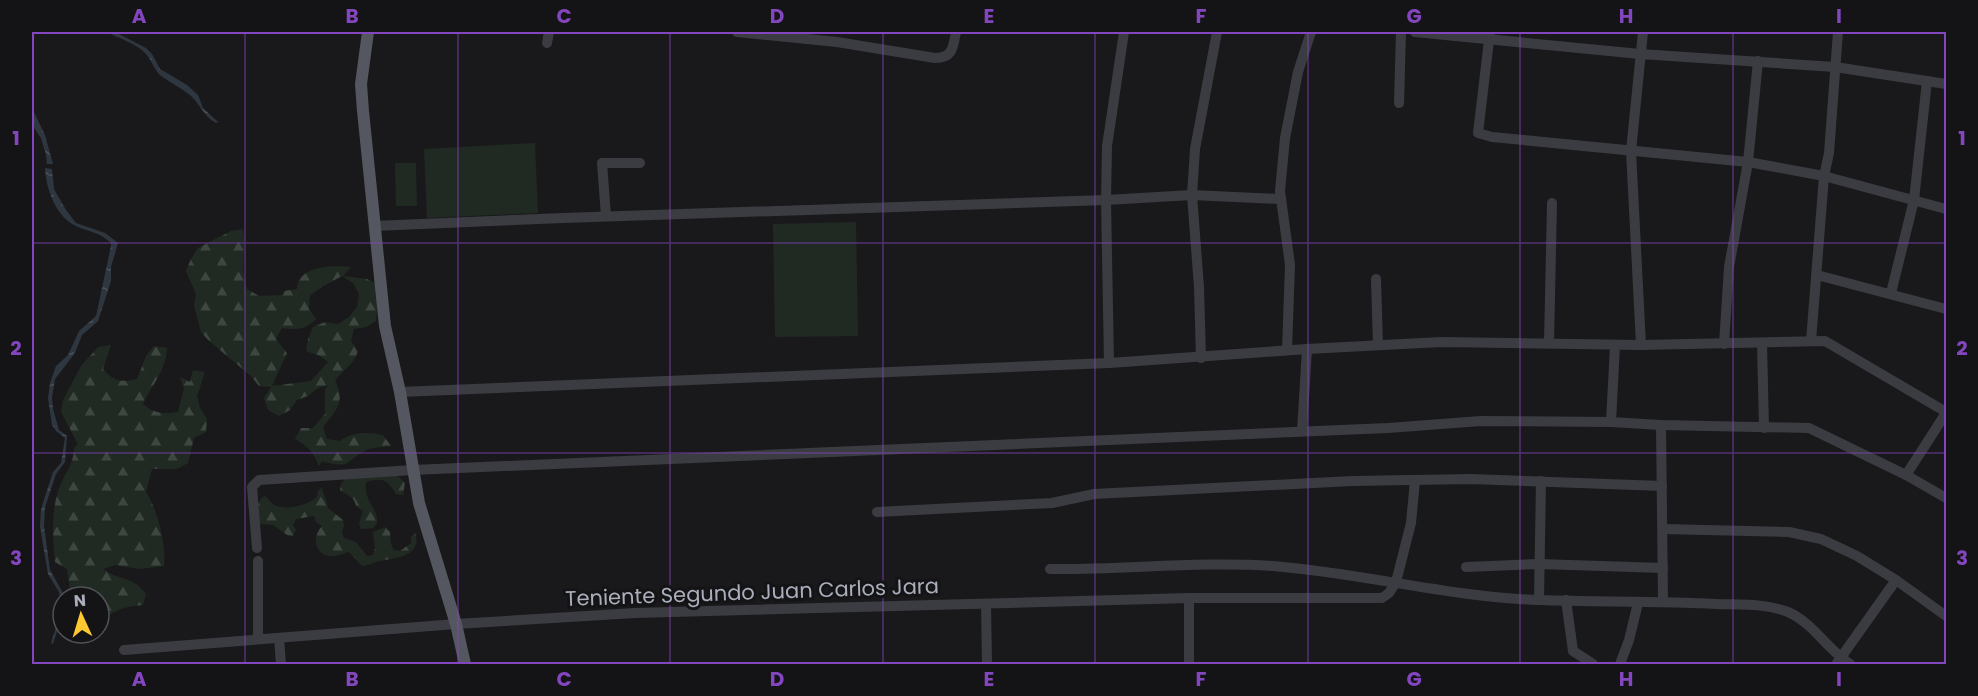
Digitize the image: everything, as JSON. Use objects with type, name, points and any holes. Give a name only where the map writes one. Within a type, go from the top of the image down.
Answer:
[{"type":"main road","points":[[368,32],[361,84],[385,326],[400,392],[419,503],[456,624],[465,664]]},
{"type":"street","points":[[547,44],[549,32]]},
{"type":"street","points":[[737,32],[837,37],[935,58],[949,55],[953,50],[956,32]]},
{"type":"street","points":[[1109,363],[1107,146],[1124,32]]},
{"type":"street","points":[[1201,358],[1199,287],[1192,195],[1195,149],[1217,32]]},
{"type":"street","points":[[1287,350],[1290,265],[1280,199],[1285,138],[1298,72],[1311,32]]},
{"type":"street","points":[[1399,104],[1401,32]]},
{"type":"street","points":[[1415,32],[1489,35],[1640,54],[1835,67],[1947,84]]},
{"type":"street","points":[[1641,345],[1630,151],[1643,32]]},
{"type":"street","points":[[1811,341],[1838,32]]},
{"type":"street","points":[[1489,35],[1478,134],[1748,162],[1824,176],[1947,209]]},
{"type":"street","points":[[1724,344],[1729,267],[1748,162],[1758,61]]},
{"type":"street","points":[[1891,293],[1914,200],[1927,81]]},
{"type":"street","points":[[606,216],[602,163],[640,163]]},
{"type":"street","points":[[374,226],[1192,195],[1280,199]]},
{"type":"street","points":[[1549,343],[1552,203]]},
{"type":"street","points":[[1817,275],[1947,309]]},
{"type":"street","points":[[1376,279],[1378,345]]},
{"type":"street","points":[[400,392],[1109,363],[1441,342],[1641,345],[1825,341],[1947,412],[1906,476]]},
{"type":"street","points":[[1762,343],[1764,428]]},
{"type":"street","points":[[1611,422],[1615,345]]},
{"type":"street","points":[[1302,431],[1307,349]]},
{"type":"street","points":[[257,548],[252,487],[260,480],[413,470],[1388,428],[1481,421],[1809,428],[1947,498]]},
{"type":"street","points":[[1661,425],[1663,601]]},
{"type":"street","points":[[877,512],[1052,503],[1094,494],[1352,481],[1471,479],[1662,486]]},
{"type":"street","points":[[1396,582],[1411,523],[1415,480]]},
{"type":"street","points":[[1539,600],[1541,481]]},
{"type":"street","points":[[1663,529],[1789,532],[1821,539],[1857,556],[1947,616]]},
{"type":"street","points":[[258,561],[258,639]]},
{"type":"street","points":[[1466,567],[1539,564],[1663,568]]},
{"type":"street","points":[[1050,569],[1273,566],[1396,582],[1486,597],[1767,606],[1789,612],[1803,622],[1842,662],[1896,580]]},
{"type":"street","name":"Teniente Segundo Juan Carlos Jara","points":[[124,650],[456,624],[635,614],[1189,598],[1382,598],[1389,593],[1396,582]]},
{"type":"street","points":[[1189,598],[1190,664]]},
{"type":"street","points":[[1566,600],[1573,651],[1593,664]]},
{"type":"street","points":[[1620,664],[1629,640],[1638,603]]},
{"type":"street","points":[[986,604],[987,664]]},
{"type":"street","points":[[279,638],[281,664]]},
{"type":"green space","points":[[535,143],[538,213],[427,218],[424,149]]},
{"type":"green space","points":[[395,163],[416,163],[417,206],[396,206]]},
{"type":"green space","points":[[856,222],[858,336],[775,337],[773,224]]},
{"type":"green space","points":[[243,229],[243,265],[247,289],[259,296],[282,295],[284,291],[297,289],[303,275],[310,271],[335,266],[351,267],[343,276],[367,279],[379,285],[376,321],[366,327],[354,329],[351,341],[358,351],[354,360],[335,381],[340,395],[338,406],[323,427],[327,439],[340,441],[356,434],[372,433],[383,435],[391,446],[367,450],[344,464],[322,461],[319,466],[310,450],[295,439],[301,428],[313,428],[325,414],[325,389],[329,385],[318,388],[308,396],[297,400],[290,410],[279,416],[268,410],[264,398],[271,387],[259,386],[251,376],[201,332],[194,306],[196,294],[186,271],[198,248],[231,231]],"holes":[[[342,276],[353,283],[359,294],[357,307],[349,317],[338,324],[325,322],[313,327],[308,339],[306,351],[328,362],[311,381],[272,386],[287,353],[276,339],[282,328],[300,328],[316,319],[309,309],[310,296],[320,288]]]},
{"type":"green space","points":[[111,345],[103,369],[110,376],[122,381],[137,379],[146,356],[154,346],[167,348],[161,370],[143,404],[155,411],[178,412],[184,389],[180,377],[190,382],[193,370],[205,372],[197,396],[200,408],[207,419],[206,432],[194,438],[188,463],[177,469],[152,469],[146,492],[160,528],[164,548],[164,566],[139,569],[115,565],[103,569],[136,584],[146,594],[143,605],[125,608],[111,614],[111,585],[69,585],[67,569],[55,562],[53,527],[58,492],[70,466],[74,448],[78,444],[61,412],[63,400],[81,366],[98,347]]},
{"type":"green space","points":[[396,474],[405,483],[403,495],[396,494],[384,481],[366,482],[368,499],[377,517],[377,523],[373,528],[361,529],[359,523],[363,511],[356,506],[352,498],[340,490],[341,484],[345,479]]},
{"type":"green space","points":[[322,487],[328,508],[343,520],[344,538],[356,542],[367,556],[373,555],[375,548],[373,532],[385,527],[390,532],[394,550],[400,551],[411,543],[411,537],[415,532],[416,540],[412,551],[400,557],[362,566],[349,552],[333,556],[321,552],[316,539],[322,526],[316,522],[314,516],[296,519],[293,525],[296,530],[293,536],[287,535],[273,525],[260,524],[258,505],[265,496],[275,505],[293,507],[313,500]]},
{"type":"water","points":[[107,32],[115,32],[146,48],[160,69],[187,85],[198,95],[203,108],[218,122],[208,117],[187,93],[160,75],[140,49]]},
{"type":"water","points":[[32,108],[45,135],[53,164],[47,164],[41,138],[32,125]]},
{"type":"water","points":[[45,168],[52,169],[54,189],[76,223],[105,233],[118,243],[111,267],[111,281],[98,321],[82,335],[75,353],[55,379],[53,409],[59,430],[67,436],[65,462],[56,474],[45,507],[44,526],[50,570],[58,585],[55,585],[48,574],[40,527],[41,509],[53,472],[61,463],[65,438],[52,425],[48,398],[50,383],[56,366],[68,355],[79,331],[96,316],[111,243],[99,235],[70,223],[58,210],[47,185]]}]
